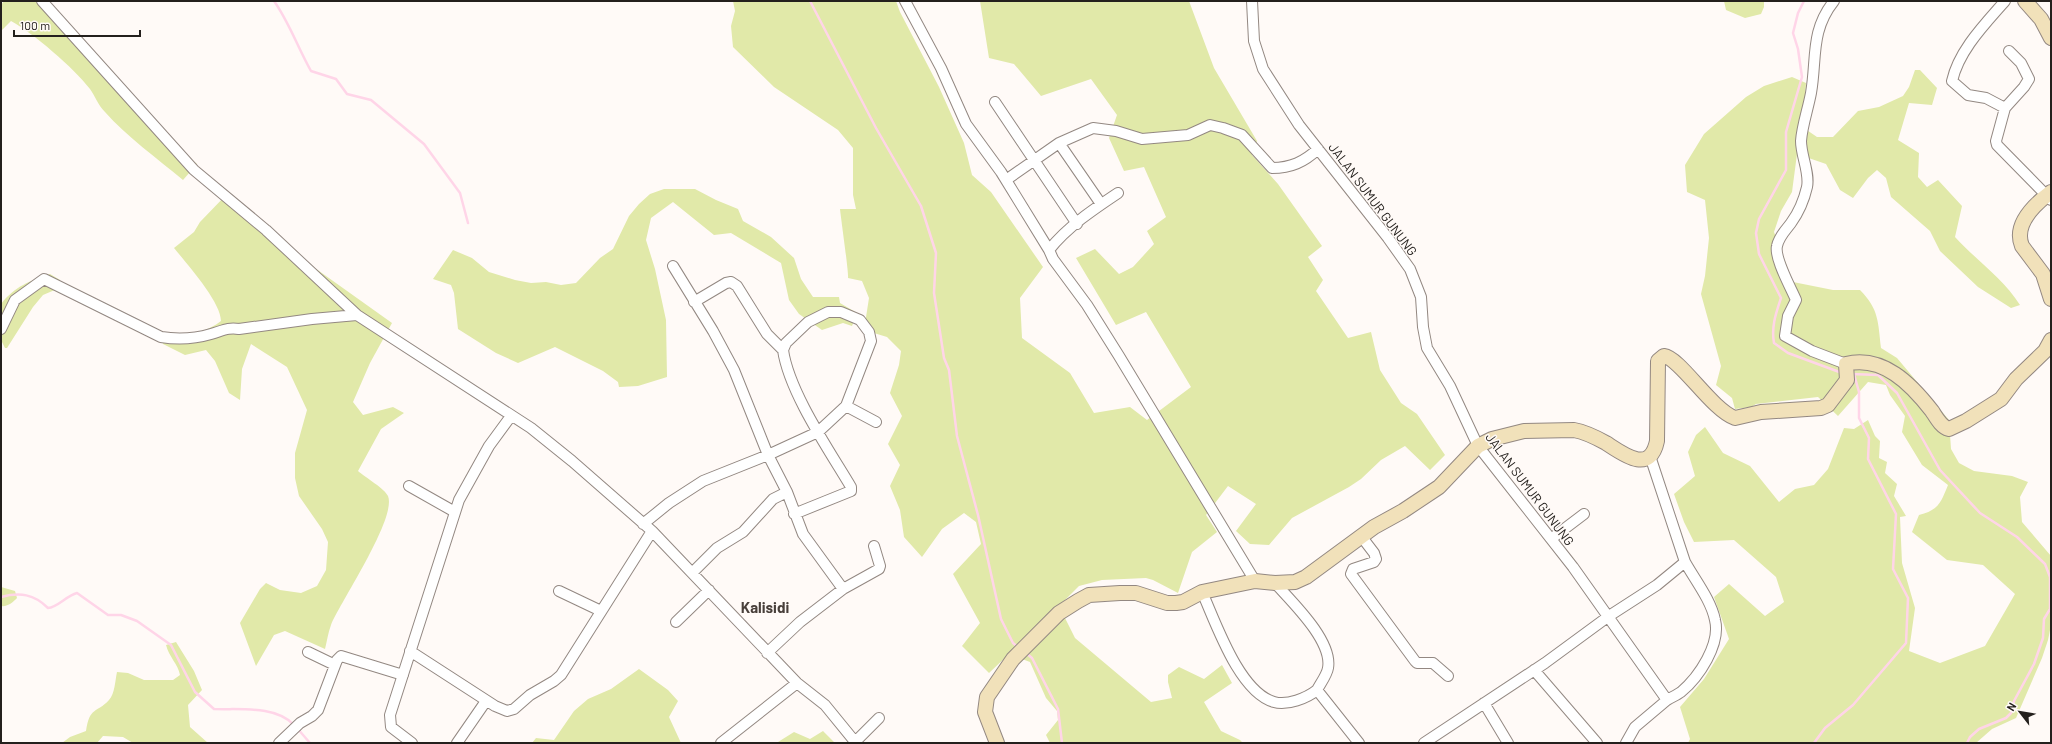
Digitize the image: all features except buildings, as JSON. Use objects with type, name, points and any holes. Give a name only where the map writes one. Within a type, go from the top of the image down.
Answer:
[{"type":"street","points":[[42,1],[194,170],[266,230],[357,315],[531,428],[572,461],[643,524],[652,530],[767,653],[797,683],[825,705],[856,743],[879,718]]},
{"type":"street","points":[[905,1],[941,68],[966,124],[1006,180],[1054,259],[1087,306],[1119,356],[1255,581]]},
{"type":"street","name":"JALAN SUMUR GUNUNG","points":[[1252,1],[1254,41],[1263,69],[1299,125],[1388,238],[1410,269],[1421,297],[1423,327],[1427,348],[1450,386],[1478,446],[1609,616],[1667,700]]},
{"type":"street","points":[[1834,1],[1825,13],[1817,34],[1814,50],[1815,65],[1812,86],[1801,141],[1808,184],[1804,200],[1791,223],[1781,235],[1776,247],[1779,260],[1796,300],[1788,316],[1785,336],[1847,371]]},
{"type":"street","points":[[2005,1],[1974,37],[1954,73],[1952,81],[1968,95],[1986,98],[2005,108]]},
{"type":"street","points":[[2025,1],[2041,19],[2051,38]]},
{"type":"street","points":[[2009,51],[2021,63],[2029,79],[2024,87],[2005,108],[1996,144],[2050,195],[2023,221],[2019,240],[2022,246],[2049,278],[2051,299]]},
{"type":"street","points":[[995,102],[1077,224]]},
{"type":"street","points":[[1006,180],[1059,143],[1093,128],[1116,131],[1142,139],[1188,135],[1210,125],[1242,135],[1272,168],[1286,168],[1300,163],[1318,149]]},
{"type":"street","points":[[1059,143],[1101,204]]},
{"type":"street","points":[[1049,250],[1057,240],[1101,204],[1118,193]]},
{"type":"street","points":[[673,266],[713,331],[734,370],[768,455],[787,492],[794,514],[803,534],[843,589]]},
{"type":"street","points":[[1,329],[15,300],[44,279],[161,337],[177,340],[211,334],[230,328],[239,329],[312,319],[357,315]]},
{"type":"street","points":[[694,302],[721,286],[731,282],[737,286],[767,334],[782,350],[794,387],[818,432],[851,487],[851,491],[794,514]]},
{"type":"street","points":[[643,524],[669,503],[702,481],[768,455],[818,432],[846,406],[871,340],[866,326],[860,320],[841,312],[828,312],[819,315],[808,322],[786,343],[782,350]]},
{"type":"street","points":[[997,743],[985,712],[986,701],[1013,659],[1060,613],[1089,595],[1136,593],[1167,603],[1176,603],[1183,602],[1202,592],[1255,581],[1275,583],[1295,582],[1301,580],[1361,536],[1439,487],[1478,446],[1492,439],[1524,431],[1574,430],[1605,443],[1629,458],[1637,460],[1650,456],[1657,441],[1658,361],[1664,356],[1674,361],[1723,412],[1735,418],[1761,412],[1821,408],[1834,399],[1847,371],[1859,361],[1877,365],[1897,374],[1928,407],[1944,427],[1949,429],[1966,421],[2000,399],[2016,379],[2044,351],[2051,340]]},
{"type":"street","points":[[846,406],[876,422]]},
{"type":"street","points":[[412,743],[393,729],[390,723],[390,715],[455,512],[476,468],[489,446],[511,416]]},
{"type":"street","points":[[1626,743],[1635,727],[1667,700],[1681,692],[1702,668],[1710,653],[1717,634],[1715,619],[1709,605],[1685,562],[1650,456]]},
{"type":"street","points":[[409,486],[455,512]]},
{"type":"street","points":[[692,573],[717,548],[743,532],[773,499],[787,492]]},
{"type":"street","points":[[1550,539],[1584,514]]},
{"type":"street","points":[[410,651],[486,701],[502,709],[510,711],[536,690],[559,678],[652,530]]},
{"type":"street","points":[[1361,536],[1374,553],[1376,560],[1353,569],[1351,574],[1415,661],[1417,663],[1432,663],[1448,676]]},
{"type":"street","points":[[767,653],[800,622],[843,589],[879,569],[880,566],[874,546]]},
{"type":"street","points":[[1424,743],[1534,670],[1609,616],[1658,585],[1685,562]]},
{"type":"street","points":[[1202,592],[1242,675],[1259,694],[1275,703],[1291,702],[1311,695],[1317,690],[1328,669],[1328,654],[1303,614],[1275,583]]},
{"type":"street","points":[[676,622],[709,590]]},
{"type":"street","points":[[559,591],[601,611]]},
{"type":"street","points":[[308,652],[335,665]]},
{"type":"street","points":[[279,743],[300,723],[312,716],[320,706],[335,665],[340,657],[345,656],[403,675]]},
{"type":"street","points":[[1534,670],[1597,743]]},
{"type":"street","points":[[721,743],[797,683]]},
{"type":"street","points":[[1317,690],[1359,743]]},
{"type":"street","points":[[458,743],[486,701]]},
{"type":"street","points":[[1484,703],[1508,743]]},
{"type":"green space","points":[[4,1],[45,1],[187,156],[197,164],[183,180],[132,139],[113,121],[98,103],[90,89],[74,71],[41,42],[11,21],[1,31],[1,5]]},
{"type":"green space","points":[[733,1],[896,1],[900,12],[939,87],[964,143],[972,175],[991,192],[1043,267],[1020,298],[1022,338],[1070,373],[1094,413],[1130,407],[1147,420],[1191,387],[1146,312],[1116,325],[1076,258],[1095,249],[1119,274],[1133,267],[1154,244],[1147,231],[1166,217],[1144,167],[1124,171],[1109,138],[1117,115],[1091,79],[1041,96],[1014,64],[989,58],[980,1],[1189,1],[1214,68],[1257,141],[1252,155],[1278,184],[1322,246],[1308,257],[1323,280],[1316,291],[1348,338],[1371,332],[1380,370],[1401,403],[1417,414],[1445,455],[1430,470],[1405,446],[1381,460],[1361,479],[1349,487],[1292,518],[1269,545],[1250,544],[1236,531],[1256,504],[1228,486],[1206,515],[1217,532],[1192,552],[1178,593],[1146,578],[1102,580],[1079,586],[1059,606],[1075,638],[1151,702],[1172,698],[1168,675],[1179,667],[1204,679],[1222,665],[1232,683],[1204,702],[1221,731],[1243,743],[1050,743],[1046,735],[1058,720],[1057,711],[1046,698],[1030,662],[1009,654],[989,673],[962,646],[980,623],[953,574],[981,544],[976,522],[964,513],[942,529],[922,557],[904,537],[900,510],[890,486],[900,465],[888,444],[902,416],[890,393],[899,365],[901,351],[887,337],[864,330],[869,298],[862,281],[848,278],[840,209],[856,209],[853,195],[853,148],[838,130],[774,87],[733,47],[731,26],[735,11]]},
{"type":"green space","points":[[1724,1],[1764,1],[1764,7],[1761,14],[1745,18],[1726,10]]},
{"type":"green space","points":[[1915,70],[1920,70],[1937,88],[1932,105],[1909,103],[1898,140],[1919,153],[1918,177],[1927,187],[1938,180],[1962,206],[1955,237],[2006,286],[2020,305],[2011,308],[1978,287],[1940,251],[1930,231],[1891,197],[1886,178],[1877,170],[1868,178],[1853,198],[1840,190],[1826,164],[1797,154],[1792,192],[1781,211],[1774,232],[1793,282],[1833,290],[1860,290],[1871,303],[1876,316],[1881,348],[1897,358],[1949,420],[1951,449],[1959,463],[1974,471],[2012,476],[2028,482],[2020,497],[2022,522],[2051,556],[2051,625],[2042,658],[2016,718],[1992,729],[1976,743],[1688,743],[1690,739],[1680,707],[1704,679],[1729,639],[1714,597],[1729,584],[1765,616],[1784,602],[1776,577],[1734,540],[1694,542],[1684,522],[1674,494],[1695,476],[1688,452],[1696,435],[1705,427],[1723,453],[1750,466],[1779,502],[1795,489],[1814,485],[1828,469],[1844,428],[1854,429],[1868,420],[1875,436],[1880,441],[1879,458],[1887,462],[1885,473],[1897,484],[1894,496],[1906,516],[1900,517],[1902,563],[1915,608],[1909,651],[1940,663],[1985,646],[2015,594],[1983,565],[1947,560],[1912,532],[1919,515],[1935,508],[1941,501],[1948,485],[1922,465],[1902,432],[1905,416],[1890,395],[1886,385],[1868,382],[1838,416],[1818,397],[1756,404],[1751,407],[1735,409],[1732,398],[1716,385],[1721,366],[1701,294],[1705,276],[1709,238],[1705,200],[1687,192],[1685,165],[1704,134],[1746,97],[1764,86],[1792,77],[1806,83],[1805,98],[1798,124],[1817,137],[1833,137],[1858,111],[1879,107],[1903,96],[1909,87]]},
{"type":"green space","points":[[664,189],[695,189],[738,209],[743,221],[771,237],[794,258],[801,279],[813,297],[839,297],[840,303],[857,313],[852,326],[843,323],[822,330],[799,314],[789,300],[781,263],[731,233],[714,235],[673,202],[651,218],[646,240],[655,269],[666,320],[667,377],[638,386],[619,387],[618,382],[603,371],[555,347],[518,363],[496,353],[458,329],[454,293],[451,285],[433,279],[453,250],[472,258],[489,272],[515,280],[531,283],[546,282],[561,285],[576,283],[600,258],[613,249],[629,216],[639,204],[650,194]]},
{"type":"green space","points":[[227,194],[298,256],[392,323],[370,363],[353,402],[363,415],[393,407],[404,413],[381,429],[358,471],[386,493],[388,496],[389,507],[377,540],[331,625],[325,649],[285,631],[274,635],[256,666],[240,623],[260,589],[266,583],[280,590],[301,593],[317,586],[326,570],[328,542],[322,529],[299,496],[295,478],[295,453],[307,410],[287,367],[251,344],[242,369],[240,400],[229,393],[215,361],[206,350],[185,355],[163,344],[160,333],[176,335],[192,334],[214,326],[221,321],[220,313],[210,294],[174,248],[194,232],[200,222]]},
{"type":"green space","points":[[50,274],[60,280],[57,289],[43,295],[33,307],[7,348],[5,348],[1,340],[1,304],[17,288]]},
{"type":"green space","points":[[1,587],[15,591],[17,598],[12,603],[1,606]]},
{"type":"green space","points":[[176,642],[194,671],[202,690],[188,705],[190,727],[208,743],[133,743],[123,737],[103,736],[97,743],[62,743],[70,737],[86,731],[89,718],[94,711],[111,697],[114,690],[117,672],[128,673],[144,680],[173,680],[180,675],[166,645]]},
{"type":"green space","points":[[639,669],[668,690],[678,701],[669,717],[681,743],[532,743],[536,738],[554,740],[574,711],[588,699],[611,689]]},
{"type":"green space","points":[[823,731],[835,743],[778,742],[794,732],[810,739]]},
{"type":"waterway","points":[[274,1],[311,71],[336,79],[347,94],[371,100],[424,144],[460,193],[468,223]]},
{"type":"waterway","points":[[810,1],[876,128],[921,206],[936,253],[934,293],[944,358],[949,370],[957,436],[978,515],[1001,619],[1013,643],[1019,648]]},
{"type":"waterway","points":[[1804,1],[1798,13],[1793,33],[1798,49],[1802,77],[1786,132],[1786,170],[1759,219],[1756,233],[1759,254],[1781,298],[1774,326],[1774,343],[1788,353],[1842,373]]},
{"type":"waterway","points":[[1851,374],[1878,375],[1897,393],[1940,470],[1980,513],[2017,537],[2045,564],[2050,577],[2050,609],[2044,619],[2043,638],[2034,664],[2014,701],[2011,713],[2006,718],[1979,729],[1970,737],[1967,743]]},
{"type":"waterway","points":[[1814,743],[1825,728],[1853,705],[1906,643],[1908,598],[1893,569],[1896,514],[1868,459],[1869,438],[1859,418],[1859,392],[1854,374]]},
{"type":"waterway","points":[[1,597],[8,595],[26,595],[43,603],[48,608],[55,606],[69,596],[77,593],[108,615],[121,615],[137,621],[171,645],[195,692],[214,709],[246,709],[267,711],[277,714],[294,725]]},
{"type":"waterway","points":[[1026,653],[1032,658],[1058,709],[1062,743]]},
{"type":"waterway","points":[[297,728],[310,743]]},
{"type":"district","name":"Kalisidi","points":[[765,607]]}]
